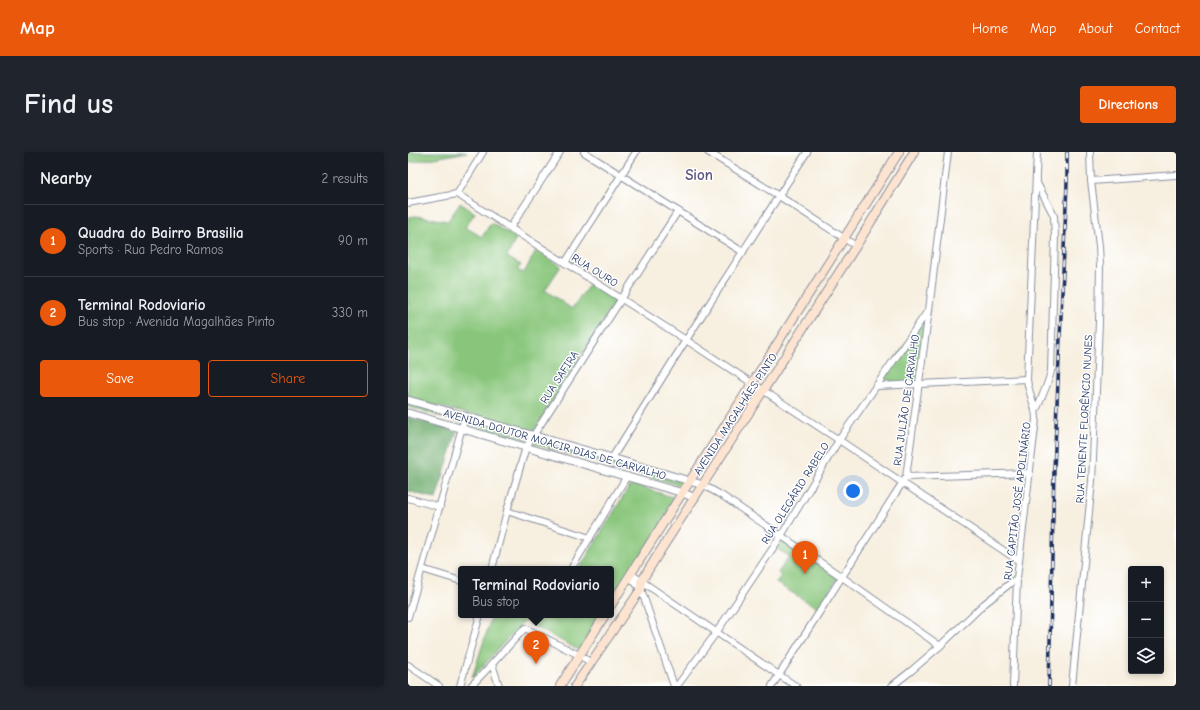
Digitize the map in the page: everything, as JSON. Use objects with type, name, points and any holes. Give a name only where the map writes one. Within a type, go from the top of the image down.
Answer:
[{"type":"main road","name":"AVENIDA MAGALHÃES PINTO","points":[[614,600],[899,152]]},
{"type":"main road","name":"AVENIDA MAGALHÃES PINTO","points":[[575,686],[641,585],[914,152]]},
{"type":"main road","points":[[728,422],[738,429]]},
{"type":"main road","points":[[560,686],[603,618]]},
{"type":"street","points":[[408,203],[456,194],[483,152]]},
{"type":"street","points":[[510,228],[560,152]]},
{"type":"street","points":[[584,152],[744,252]]},
{"type":"street","points":[[565,263],[636,152]]},
{"type":"street","points":[[708,152],[856,246]]},
{"type":"street","points":[[612,458],[807,152]]},
{"type":"street","name":"RUA JULIÃO DE CARVALHO","points":[[772,686],[904,480],[948,152]]},
{"type":"street","name":"RUA CAPITÃO JOSÉ APOLINÁRIO","points":[[1013,686],[1017,578],[1036,419],[1036,410],[1026,379],[1037,152]]},
{"type":"street","name":"RUA TENENTE FLORÊNCIO NUNES","points":[[1072,686],[1092,481],[1099,322],[1099,246],[1091,181],[1090,152]]},
{"type":"street","points":[[1091,181],[1176,175]]},
{"type":"street","points":[[1035,180],[1054,216],[1055,237],[1051,371],[1049,382],[1036,410]]},
{"type":"street","name":"RUA OURO","points":[[456,194],[686,340],[839,440],[904,480],[1019,561]]},
{"type":"street","name":"RUA SAFIRA","points":[[493,566],[526,447],[678,211]]},
{"type":"street","name":"RUA OLEGÁRIO RABELO","points":[[677,686],[716,633],[781,536],[839,440],[928,310]]},
{"type":"street","points":[[877,386],[1026,379]]},
{"type":"street","name":"AVENIDA DOUTOR MOACIR DIAS DE CARVALHO","points":[[408,400],[703,485]]},
{"type":"street","name":"AVENIDA DOUTOR MOACIR DIAS DE CARVALHO","points":[[408,413],[627,476],[695,498]]},
{"type":"street","points":[[408,617],[465,417]]},
{"type":"street","points":[[904,480],[1030,473]]},
{"type":"street","points":[[573,566],[627,476]]},
{"type":"street","points":[[703,485],[721,495],[842,577],[940,646]]},
{"type":"street","points":[[408,498],[440,507]]},
{"type":"street","points":[[507,511],[590,538]]},
{"type":"street","points":[[422,569],[458,580]]},
{"type":"street","points":[[630,575],[641,585],[796,686]]},
{"type":"street","points":[[892,686],[940,646],[984,604],[1017,578]]},
{"type":"street","points":[[641,585],[674,686]]},
{"type":"street","points":[[460,686],[479,618]]},
{"type":"street","points":[[471,686],[525,628],[590,662]]},
{"type":"street","points":[[492,664],[499,686]]},
{"type":"street","points":[[408,665],[439,686]]},
{"type":"green space","points":[[408,152],[467,152],[408,163]]},
{"type":"green space","points":[[460,203],[475,213],[465,227],[482,237],[491,223],[516,238],[507,257],[521,265],[517,270],[524,273],[536,250],[561,266],[545,290],[572,309],[591,282],[617,299],[533,432],[408,398],[408,217],[416,216],[448,221]]},
{"type":"green space","points":[[929,310],[918,384],[877,386]]},
{"type":"green space","points":[[408,403],[527,437],[526,441],[408,407]]},
{"type":"green space","points":[[408,417],[457,432],[436,499],[408,491]]},
{"type":"green space","points":[[535,439],[684,482],[682,486],[534,444]]},
{"type":"green space","points":[[631,484],[679,499],[614,596],[614,566],[581,566]]},
{"type":"green space","points":[[782,540],[838,578],[818,608],[776,583],[781,576],[778,573],[789,556],[777,549]]},
{"type":"green space","points":[[491,618],[600,618],[579,650],[524,621],[472,678]]},
{"type":"railway","points":[[1049,686],[1054,470],[1067,183],[1067,152]]},
{"type":"place","name":"Quadra do Bairro Brasilia","points":[[805,574]]},
{"type":"place","name":"Terminal Rodoviario","points":[[536,664]]},
{"type":"district","name":"Sion","points":[[699,175]]}]
